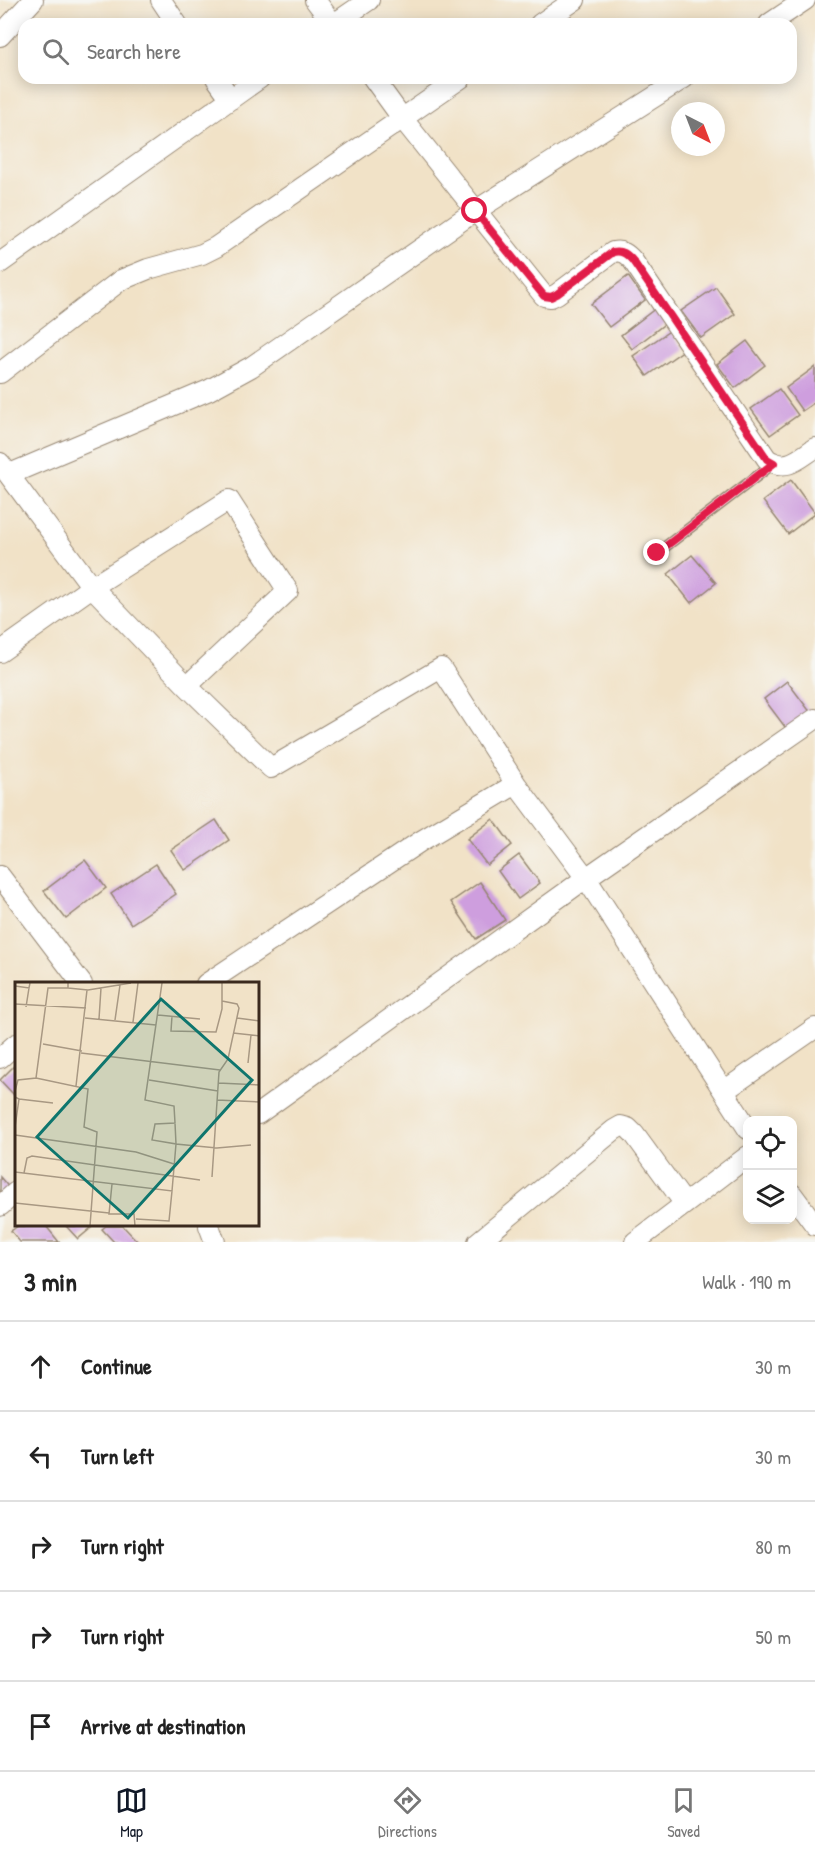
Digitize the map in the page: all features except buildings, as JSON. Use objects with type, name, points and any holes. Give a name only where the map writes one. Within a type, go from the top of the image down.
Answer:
[{"type":"street","points":[[0,36],[33,0]]},
{"type":"street","points":[[160,0],[173,18]]},
{"type":"street","points":[[315,0],[329,18]]},
{"type":"street","points":[[343,18],[369,0]]},
{"type":"street","points":[[549,18],[575,0]]},
{"type":"street","points":[[778,18],[805,0]]},
{"type":"street","points":[[220,84],[231,99]]},
{"type":"street","points":[[0,263],[252,84]]},
{"type":"street","points":[[377,84],[544,296],[551,297],[557,294],[613,252],[620,250],[633,261],[767,459],[784,466],[815,448]]},
{"type":"street","points":[[0,373],[121,280],[148,269],[196,256],[216,247],[452,84]]},
{"type":"street","points":[[675,84],[475,211],[230,380],[5,468],[92,586],[187,686],[271,768],[441,668],[516,784],[586,878],[743,1123]]},
{"type":"street","points":[[0,652],[92,586],[229,500],[288,591],[187,686]]},
{"type":"street","points":[[260,1113],[586,878],[815,719]]},
{"type":"street","points":[[209,982],[421,841],[516,784]]},
{"type":"street","points":[[0,876],[80,982]]},
{"type":"street","points":[[723,1091],[815,1028]]},
{"type":"street","points":[[0,1058],[15,1045]]},
{"type":"street","points":[[478,1242],[621,1126],[628,1128],[634,1134],[685,1204]]},
{"type":"street","points":[[634,1242],[743,1159]]},
{"type":"street","points":[[0,1206],[15,1193]]},
{"type":"street","points":[[797,1201],[815,1225]]},
{"type":"street","points":[[209,1227],[215,1242]]},
{"type":"lane","points":[[657,553],[774,463]]},
{"type":"route","points":[[475,211],[544,296],[551,297],[557,294],[613,252],[620,250],[627,254],[767,459],[774,463],[657,553]]}]
